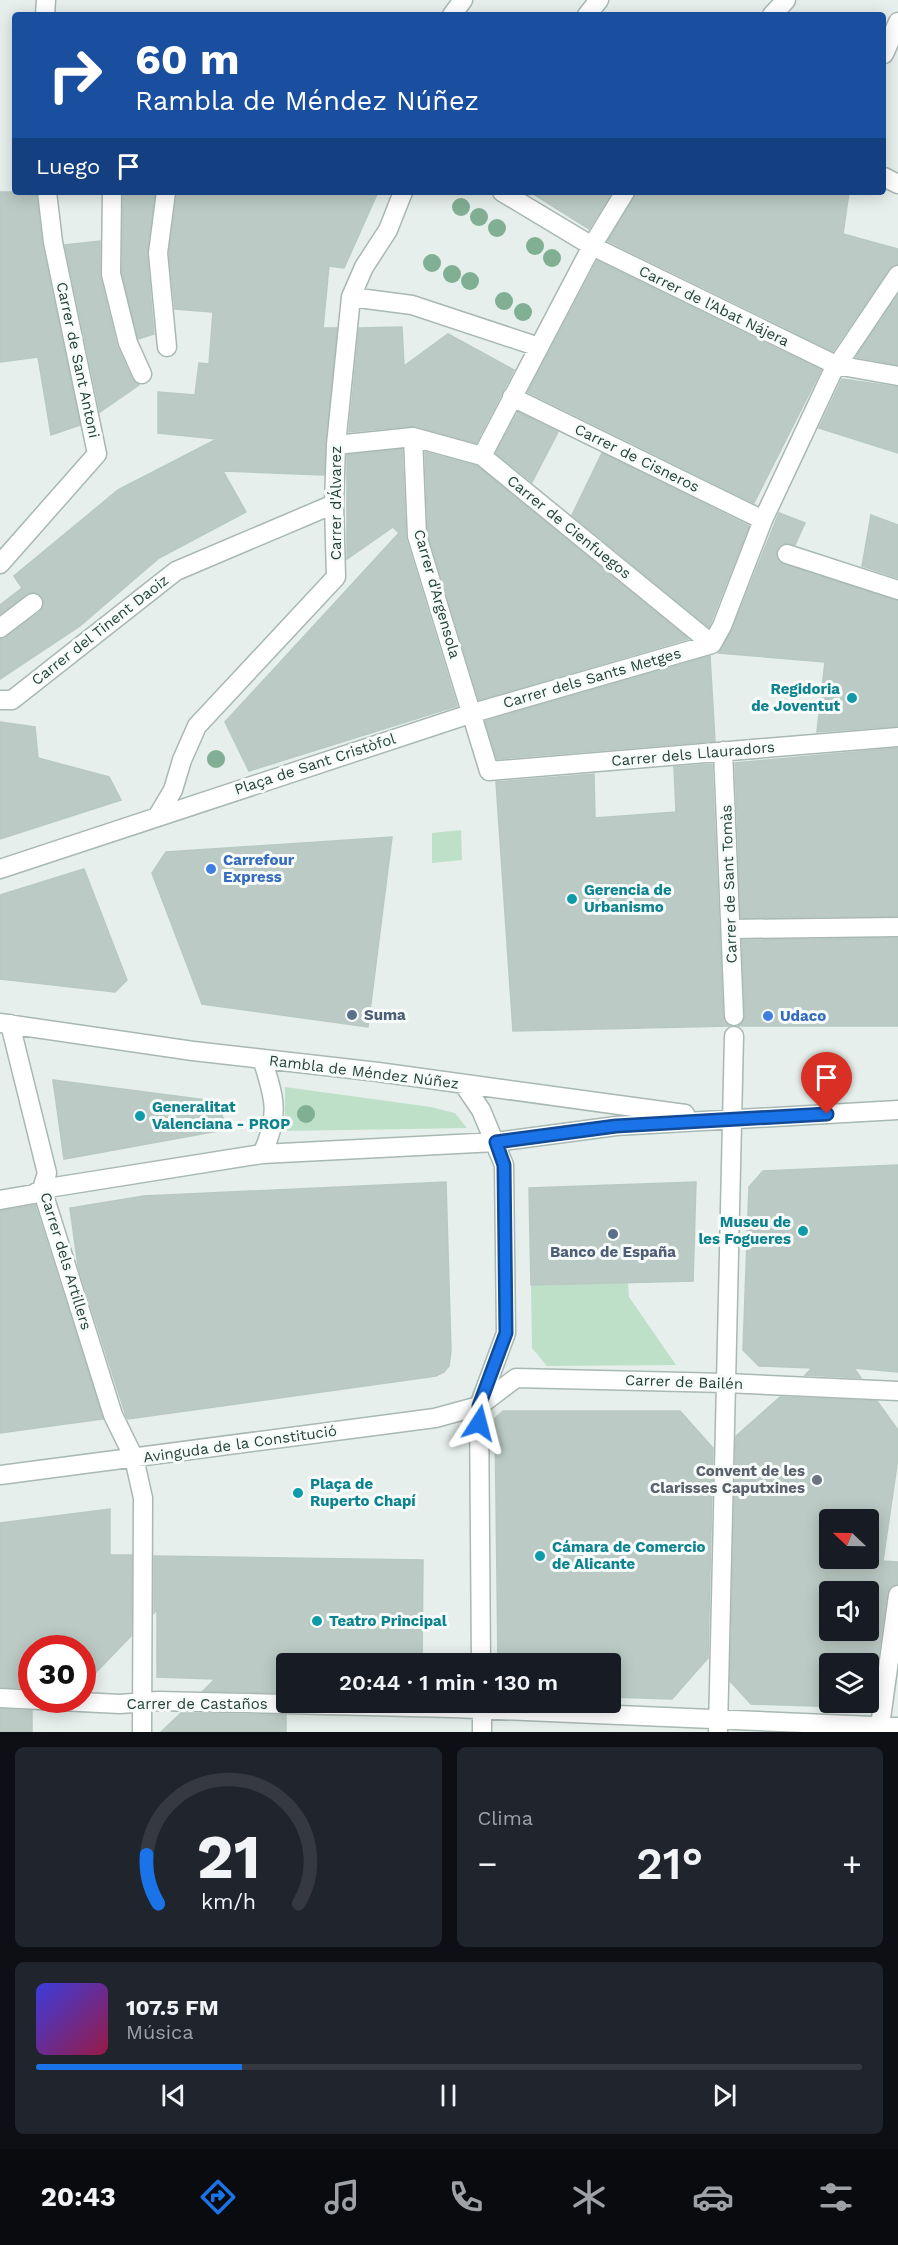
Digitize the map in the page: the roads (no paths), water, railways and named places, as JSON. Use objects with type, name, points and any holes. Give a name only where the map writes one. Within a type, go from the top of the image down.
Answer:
[{"type":"street","points":[[775,12],[786,0]]},
{"type":"street","points":[[886,51],[898,22]]},
{"type":"street","name":"Carrer de Sant Antoni","points":[[0,564],[97,454],[53,242],[47,195]]},
{"type":"street","points":[[112,195],[111,274],[128,343],[142,374]]},
{"type":"street","points":[[166,195],[158,253],[167,347]]},
{"type":"street","name":"Carrer d'Álvarez","points":[[157,817],[173,790],[182,760],[197,726],[336,577],[334,504],[336,446],[351,297],[364,267],[388,230],[402,195]]},
{"type":"street","name":"Carrer de l'Abat Nájera","points":[[507,195],[592,246],[836,365],[898,376]]},
{"type":"street","points":[[482,456],[592,246],[623,195]]},
{"type":"street","points":[[712,644],[722,626],[763,520],[836,365],[898,275]]},
{"type":"street","points":[[351,297],[412,305],[539,347]]},
{"type":"street","name":"Carrer de Cisneros","points":[[512,397],[763,520]]},
{"type":"street","points":[[336,446],[413,437]]},
{"type":"street","name":"Carrer de Cienfuegos","points":[[413,437],[482,456],[712,644]]},
{"type":"street","name":"Carrer d'Argensola","points":[[413,437],[417,536],[489,771]]},
{"type":"street","name":"Carrer del Tinent Daoiz","points":[[0,700],[12,700],[176,571],[334,504]]},
{"type":"street","points":[[787,554],[898,590]]},
{"type":"street","points":[[0,628],[33,603]]},
{"type":"street","name":"Carrer dels Sants Metges","points":[[473,713],[712,644]]},
{"type":"street","name":"Plaça de Sant Cristòfol","points":[[0,869],[473,713]]},
{"type":"street","name":"Carrer dels Llauradors","points":[[489,771],[898,737]]},
{"type":"street","name":"Carrer de Sant Tomàs","points":[[723,752],[734,1016]]},
{"type":"street","points":[[731,929],[898,927]]},
{"type":"street","name":"Rambla de Méndez Núñez","points":[[8,1030],[262,1059],[730,1119]]},
{"type":"street","name":"Carrer dels Artillers","points":[[8,1030],[47,1173],[42,1189],[113,1415],[134,1458],[143,1498],[142,1732]]},
{"type":"street","points":[[718,1726],[730,1119],[734,1036]]},
{"type":"street","points":[[262,1059],[275,1102],[275,1121],[262,1154]]},
{"type":"street","points":[[464,1085],[481,1110],[504,1165],[506,1333],[479,1406],[481,1653]]},
{"type":"street","name":"Rambla de Méndez Núñez","points":[[0,1200],[34,1194],[42,1189],[262,1154],[496,1142],[616,1126],[898,1110]]},
{"type":"street","name":"Carrer de Bailén","points":[[479,1406],[516,1378],[726,1383],[898,1391]]},
{"type":"street","name":"Avinguda de la Constitució","points":[[0,1475],[435,1418],[479,1406]]},
{"type":"street","points":[[889,1727],[898,1595]]},
{"type":"street","name":"Carrer de Castaños","points":[[0,1698],[120,1704],[143,1701],[276,1703]]},
{"type":"street","points":[[482,1713],[482,1732]]},
{"type":"street","name":"Carrer de Castaños","points":[[565,1713],[718,1726],[889,1727]]},
{"type":"place","name":"Regidoria de Joventut","points":[[852,698]]},
{"type":"place","name":"Carrefour Express","points":[[211,869]]},
{"type":"place","name":"Gerencia de Urbanismo","points":[[572,899]]},
{"type":"place","name":"Suma","points":[[352,1015]]},
{"type":"place","name":"Udaco","points":[[768,1016]]},
{"type":"place","name":"Generalitat Valenciana - PROP","points":[[140,1116]]},
{"type":"place","name":"Museu de les Fogueres","points":[[803,1231]]},
{"type":"place","name":"Banco de España","points":[[613,1234]]},
{"type":"place","name":"Convent de les Clarisses Caputxines","points":[[817,1480]]},
{"type":"place","name":"Plaça de Ruperto Chapí","points":[[298,1493]]},
{"type":"place","name":"Cámara de Comercio de Alicante","points":[[540,1556]]},
{"type":"place","name":"Teatro Principal","points":[[317,1621]]}]
